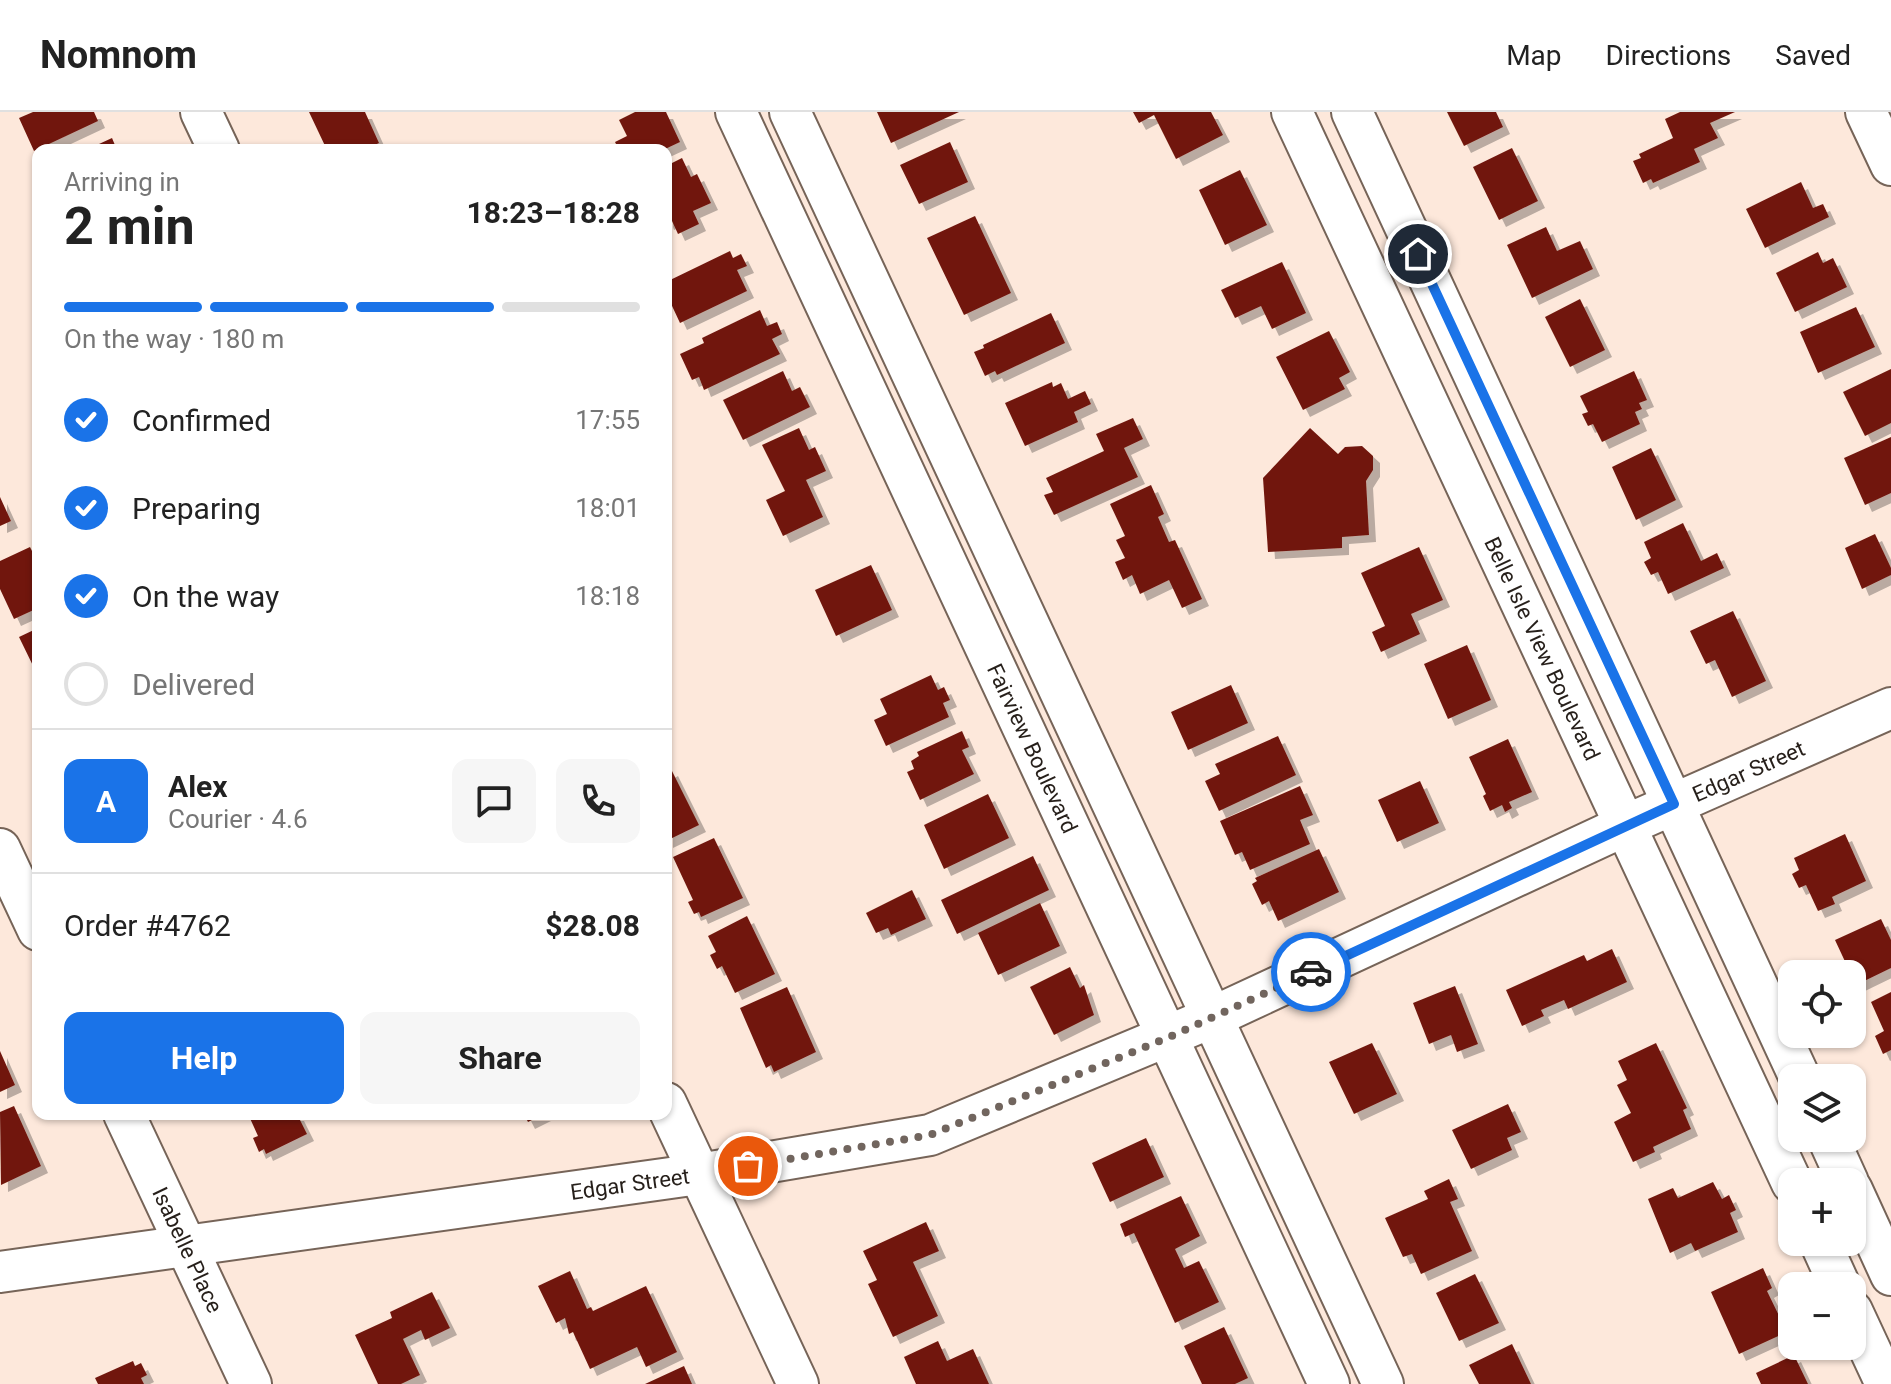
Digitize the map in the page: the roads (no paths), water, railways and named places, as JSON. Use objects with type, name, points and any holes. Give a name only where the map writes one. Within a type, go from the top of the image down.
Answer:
[{"type":"street","points":[[201,112],[216,144]]},
{"type":"street","name":"Fairview Boulevard","points":[[736,112],[1329,1384]]},
{"type":"street","points":[[790,112],[1383,1384]]},
{"type":"street","name":"Belle Isle View Boulevard","points":[[1292,112],[1785,1168]]},
{"type":"street","points":[[1352,112],[1794,1064]]},
{"type":"street","points":[[1866,112],[1891,165]]},
{"type":"street","points":[[836,324],[881,306]]},
{"type":"street","name":"Edgar Street","points":[[0,1272],[699,1174],[930,1135],[1167,1038],[1624,826],[1891,708]]},
{"type":"street","points":[[0,849],[32,917]]},
{"type":"street","points":[[672,1116],[798,1384]]},
{"type":"street","name":"Isabelle Place","points":[[127,1120],[251,1384]]},
{"type":"street","points":[[1866,1221],[1891,1275]]},
{"type":"street","points":[[1866,1341],[1886,1384]]}]
